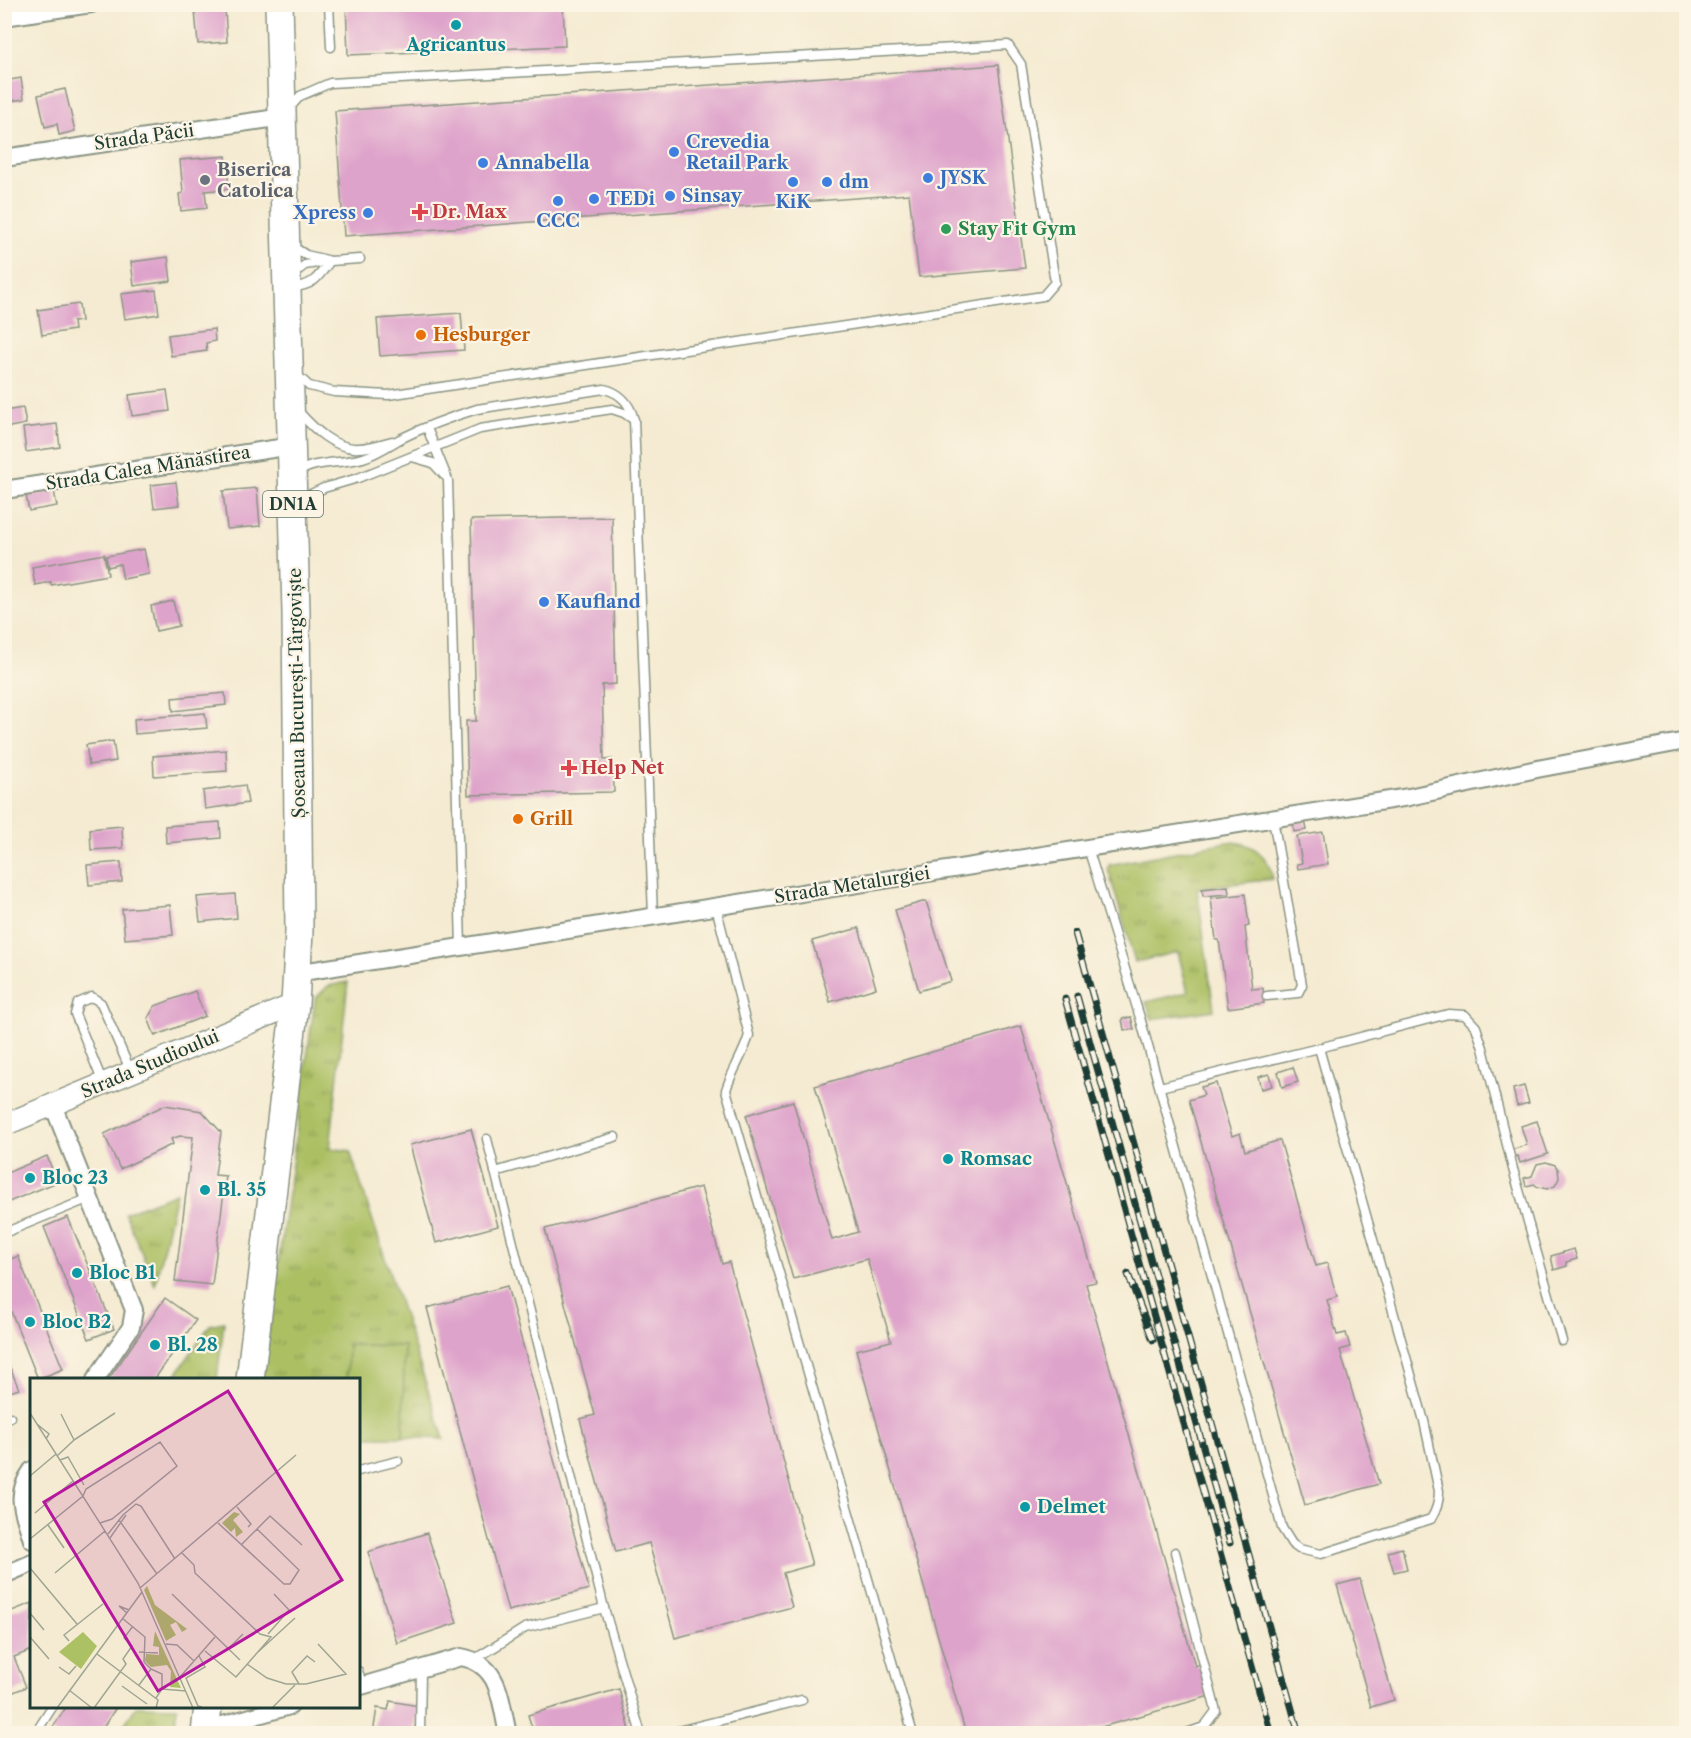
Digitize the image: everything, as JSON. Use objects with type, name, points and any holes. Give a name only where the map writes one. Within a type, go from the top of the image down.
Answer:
[{"type":"main road","name":"Șoseaua București-Târgoviște","points":[[250,1378],[295,1004],[299,932],[294,520],[279,4]]},
{"type":"street","points":[[4,17],[92,4]]},
{"type":"street","name":"Strada Păcii","points":[[4,158],[282,117]]},
{"type":"street","name":"Strada Calea Mănăstirea","points":[[4,490],[292,446]]},
{"type":"street","name":"Strada Metalurgiei","points":[[296,973],[1409,797],[1536,769],[1686,741]]},
{"type":"street","name":"Strada Studioului","points":[[4,1125],[295,1004]]},
{"type":"street","points":[[53,1105],[134,1310],[132,1327],[96,1378]]},
{"type":"street","points":[[30,1473],[23,1484],[20,1499],[30,1533]]},
{"type":"street","points":[[4,1575],[30,1564]]},
{"type":"street","points":[[360,1682],[422,1669],[462,1657],[475,1659],[487,1668],[495,1680],[508,1734]]},
{"type":"street","points":[[206,1723],[285,1708]]},
{"type":"lane","points":[[329,4],[331,47]]},
{"type":"lane","points":[[282,117],[300,96],[330,83],[1008,45],[1020,64],[1055,282],[1042,296],[388,394],[334,392],[309,386],[290,368]]},
{"type":"lane","points":[[286,243],[306,255],[330,261]]},
{"type":"lane","points":[[287,283],[305,265],[360,259]]},
{"type":"lane","points":[[287,283],[307,286],[320,276],[330,261]]},
{"type":"lane","points":[[292,479],[300,471],[313,465],[350,462],[366,458],[401,439],[477,410],[604,389],[616,393],[627,402],[632,409],[634,420],[653,916]]},
{"type":"lane","points":[[291,403],[318,431],[342,445],[361,448],[401,439]]},
{"type":"lane","points":[[294,520],[298,510],[311,494],[358,478],[480,429],[612,410],[624,413],[634,420]]},
{"type":"lane","points":[[427,428],[448,480],[462,947]]},
{"type":"lane","points":[[412,457],[433,463],[448,480]]},
{"type":"lane","points":[[1267,996],[1298,993],[1302,985],[1273,819]]},
{"type":"lane","points":[[1088,848],[1160,1087],[1282,1528],[1292,1544],[1299,1549],[1321,1554],[1431,1519],[1439,1503],[1439,1491],[1424,1421],[1318,1048]]},
{"type":"lane","points":[[716,906],[749,1035],[746,1048],[730,1076],[726,1089],[913,1734]]},
{"type":"lane","points":[[103,1084],[75,1014],[78,1003],[92,997],[101,1003],[131,1072]]},
{"type":"lane","points":[[1160,1087],[1448,1014],[1466,1015],[1472,1021],[1483,1048],[1513,1169],[1562,1341]]},
{"type":"lane","points":[[495,1172],[615,1137]]},
{"type":"lane","points":[[487,1139],[604,1608],[641,1734]]},
{"type":"lane","points":[[4,1233],[90,1198]]},
{"type":"lane","points":[[360,1470],[398,1461]]},
{"type":"lane","points":[[1175,1552],[1216,1711],[1204,1727],[1184,1734]]},
{"type":"lane","points":[[475,1659],[525,1628],[604,1608]]},
{"type":"lane","points":[[420,1734],[422,1669]]},
{"type":"lane","points":[[666,1734],[802,1700]]},
{"type":"lane","points":[[35,1734],[52,1708]]},
{"type":"green space","points":[[1227,842],[1244,844],[1258,851],[1268,863],[1273,879],[1197,888],[1214,1010],[1152,1019],[1146,1002],[1188,992],[1178,952],[1135,962],[1108,869],[1109,865]]},
{"type":"green space","points":[[348,982],[330,1148],[350,1151],[444,1439],[403,1437],[404,1346],[348,1345],[347,1378],[262,1378],[315,999],[328,986]]},
{"type":"green space","points":[[176,1193],[155,1285],[125,1213]]},
{"type":"green space","points":[[224,1322],[217,1378],[174,1378],[210,1325]]},
{"type":"green space","points":[[348,1345],[404,1346],[403,1437],[360,1437],[360,1378],[347,1378]]},
{"type":"green space","points":[[136,1708],[177,1708],[174,1733],[118,1733]]},
{"type":"building","name":"Agricantus","points":[[346,4],[563,4],[565,46],[348,55]]},
{"type":"building","points":[[225,9],[227,42],[198,44],[195,11]]},
{"type":"building","name":"Crevedia Retail Park","points":[[998,65],[1025,268],[919,277],[909,194],[344,236],[335,111]]},
{"type":"building","points":[[21,78],[24,99],[4,102],[4,81]]},
{"type":"building","points":[[65,89],[75,131],[59,135],[57,124],[45,127],[38,95]]},
{"type":"building","name":"Biserica Catolica","points":[[226,156],[229,189],[205,191],[207,208],[181,211],[179,194],[183,193],[180,160]]},
{"type":"building","points":[[168,257],[171,281],[134,286],[131,262]]},
{"type":"building","points":[[156,290],[159,314],[125,319],[121,294]]},
{"type":"building","points":[[79,304],[81,321],[73,322],[74,330],[42,335],[38,310]]},
{"type":"building","name":"Hesburger","points":[[461,313],[464,350],[380,356],[377,319]]},
{"type":"building","points":[[214,329],[215,341],[206,343],[207,351],[171,356],[168,335]]},
{"type":"building","points":[[4,355],[7,355],[10,375],[4,376]]},
{"type":"building","points":[[167,390],[170,411],[132,416],[129,395]]},
{"type":"building","points":[[23,408],[26,424],[4,428],[4,411]]},
{"type":"building","points":[[57,424],[60,447],[26,452],[23,428]]},
{"type":"building","points":[[176,482],[179,505],[154,508],[151,485]]},
{"type":"building","points":[[257,488],[260,526],[227,529],[223,491]]},
{"type":"building","points":[[54,491],[57,506],[29,511],[26,496]]},
{"type":"building","name":"Kaufland","points":[[612,517],[616,684],[602,685],[604,760],[613,759],[614,792],[468,795],[466,721],[476,721],[471,520]]},
{"type":"building","points":[[144,549],[149,574],[123,579],[120,564],[108,567],[106,556]]},
{"type":"building","points":[[104,554],[108,575],[51,585],[51,582],[35,585],[32,567]]},
{"type":"building","points":[[173,601],[179,626],[156,631],[151,606]]},
{"type":"building","points":[[4,623],[10,645],[4,646]]},
{"type":"building","points":[[225,693],[226,705],[173,711],[172,698]]},
{"type":"building","points":[[205,713],[207,728],[135,734],[134,719]]},
{"type":"building","points":[[113,741],[116,761],[89,765],[86,745]]},
{"type":"building","points":[[226,750],[227,771],[154,776],[153,756]]},
{"type":"building","points":[[245,785],[248,803],[205,809],[203,791]]},
{"type":"building","points":[[1305,821],[1307,830],[1294,832],[1293,823]]},
{"type":"building","points":[[220,822],[221,838],[166,843],[165,826]]},
{"type":"building","points":[[122,826],[123,848],[91,850],[90,829]]},
{"type":"building","points":[[1323,832],[1328,864],[1298,869],[1297,864],[1302,863],[1297,836]]},
{"type":"building","points":[[121,862],[122,882],[89,885],[87,865]]},
{"type":"building","points":[[1228,886],[1229,894],[1203,896],[1202,889]]},
{"type":"building","points":[[235,894],[237,918],[200,922],[197,897]]},
{"type":"building","points":[[1245,894],[1249,926],[1245,927],[1252,989],[1263,988],[1264,1003],[1228,1008],[1211,898]]},
{"type":"building","points":[[926,901],[951,981],[919,991],[895,910]]},
{"type":"building","points":[[170,905],[173,935],[125,939],[122,909]]},
{"type":"building","points":[[859,928],[876,988],[830,1002],[812,941]]},
{"type":"building","points":[[195,991],[205,1016],[155,1036],[148,1018],[155,1006]]},
{"type":"building","points":[[1131,1017],[1134,1029],[1124,1030],[1122,1019]]},
{"type":"building","name":"Delmet","points":[[1021,1026],[1096,1282],[1086,1284],[1195,1666],[1201,1664],[1210,1696],[1077,1734],[966,1734],[856,1350],[891,1341],[867,1259],[793,1279],[746,1115],[793,1101],[832,1240],[858,1232],[815,1086]]},
{"type":"building","points":[[1293,1067],[1298,1082],[1282,1087],[1278,1072]]},
{"type":"building","points":[[1269,1074],[1272,1086],[1261,1089],[1258,1077]]},
{"type":"building","points":[[1216,1083],[1232,1136],[1240,1133],[1245,1151],[1280,1140],[1316,1266],[1327,1263],[1337,1297],[1327,1300],[1337,1335],[1346,1333],[1350,1347],[1340,1350],[1379,1484],[1305,1505],[1189,1100],[1204,1095],[1201,1087]]},
{"type":"building","points":[[1524,1086],[1529,1103],[1517,1106],[1513,1089]]},
{"type":"building","name":"Bl. 35","points":[[165,1105],[202,1111],[221,1132],[215,1175],[226,1176],[212,1285],[175,1281],[193,1137],[180,1136],[171,1139],[173,1144],[120,1169],[104,1134]]},
{"type":"building","points":[[1537,1121],[1548,1154],[1520,1163],[1518,1156],[1514,1157],[1511,1150],[1527,1145],[1521,1126]]},
{"type":"building","points":[[471,1129],[498,1226],[436,1243],[410,1145]]},
{"type":"building","name":"Bloc 23","points":[[47,1156],[57,1182],[4,1204],[4,1174]]},
{"type":"building","points":[[1546,1162],[1555,1165],[1558,1169],[1559,1178],[1555,1186],[1547,1189],[1534,1184],[1526,1186],[1524,1178],[1532,1176],[1537,1164]]},
{"type":"building","points":[[701,1187],[722,1264],[729,1262],[812,1565],[783,1573],[792,1607],[675,1638],[649,1543],[616,1552],[580,1419],[595,1415],[545,1229]]},
{"type":"building","name":"Bloc B1","points":[[68,1217],[114,1329],[89,1339],[44,1227]]},
{"type":"building","points":[[1574,1249],[1577,1259],[1566,1262],[1567,1266],[1554,1270],[1551,1256]]},
{"type":"building","name":"Bloc B2","points":[[18,1256],[63,1369],[38,1378],[4,1294],[4,1262]]},
{"type":"building","points":[[507,1286],[589,1589],[508,1611],[427,1308]]},
{"type":"building","name":"Bl. 28","points":[[165,1298],[196,1320],[155,1378],[109,1378]]},
{"type":"building","points":[[8,1363],[19,1389],[4,1394],[4,1364]]},
{"type":"building","points":[[427,1533],[457,1623],[397,1643],[368,1552]]},
{"type":"building","points":[[1402,1548],[1407,1569],[1394,1572],[1388,1552]]},
{"type":"building","points":[[1360,1579],[1394,1700],[1371,1707],[1337,1585]]},
{"type":"building","points":[[30,1604],[30,1651],[14,1657],[26,1687],[4,1696],[4,1614]]},
{"type":"building","points":[[619,1689],[631,1734],[534,1734],[528,1715]]},
{"type":"building","points":[[390,1701],[419,1706],[414,1734],[373,1734],[377,1708],[388,1710]]},
{"type":"building","points":[[66,1708],[116,1708],[99,1734],[55,1734],[51,1730]]},
{"type":"railway","points":[[1075,933],[1299,1734]]},
{"type":"railway","points":[[1077,996],[1230,1543]]},
{"type":"railway","points":[[1065,999],[1271,1734]]},
{"type":"railway","points":[[1128,1274],[1153,1340]]},
{"type":"place","name":"Agricantus","points":[[456,25]]},
{"type":"place","name":"Crevedia Retail Park","points":[[674,152]]},
{"type":"place","name":"Annabella","points":[[483,163]]},
{"type":"place","name":"JYSK","points":[[928,178]]},
{"type":"place","name":"Biserica Catolica","points":[[205,180]]},
{"type":"place","name":"KiK","points":[[793,182]]},
{"type":"place","name":"dm","points":[[827,182]]},
{"type":"place","name":"Sinsay","points":[[670,196]]},
{"type":"place","name":"TEDi","points":[[594,199]]},
{"type":"place","name":"CCC","points":[[558,201]]},
{"type":"place","name":"Dr. Max","points":[[420,212]]},
{"type":"place","name":"Xpress","points":[[368,213]]},
{"type":"place","name":"Stay Fit Gym","points":[[946,229]]},
{"type":"place","name":"Hesburger","points":[[421,335]]},
{"type":"place","name":"Kaufland","points":[[544,602]]},
{"type":"place","name":"Help Net","points":[[569,768]]},
{"type":"place","name":"Grill","points":[[518,819]]},
{"type":"place","name":"Romsac","points":[[948,1159]]},
{"type":"place","name":"Bloc 23","points":[[30,1178]]},
{"type":"place","name":"Bl. 35","points":[[205,1190]]},
{"type":"place","name":"Bloc B1","points":[[77,1273]]},
{"type":"place","name":"Bloc B2","points":[[30,1322]]},
{"type":"place","name":"Bl. 28","points":[[155,1345]]},
{"type":"place","name":"Delmet","points":[[1025,1507]]}]
